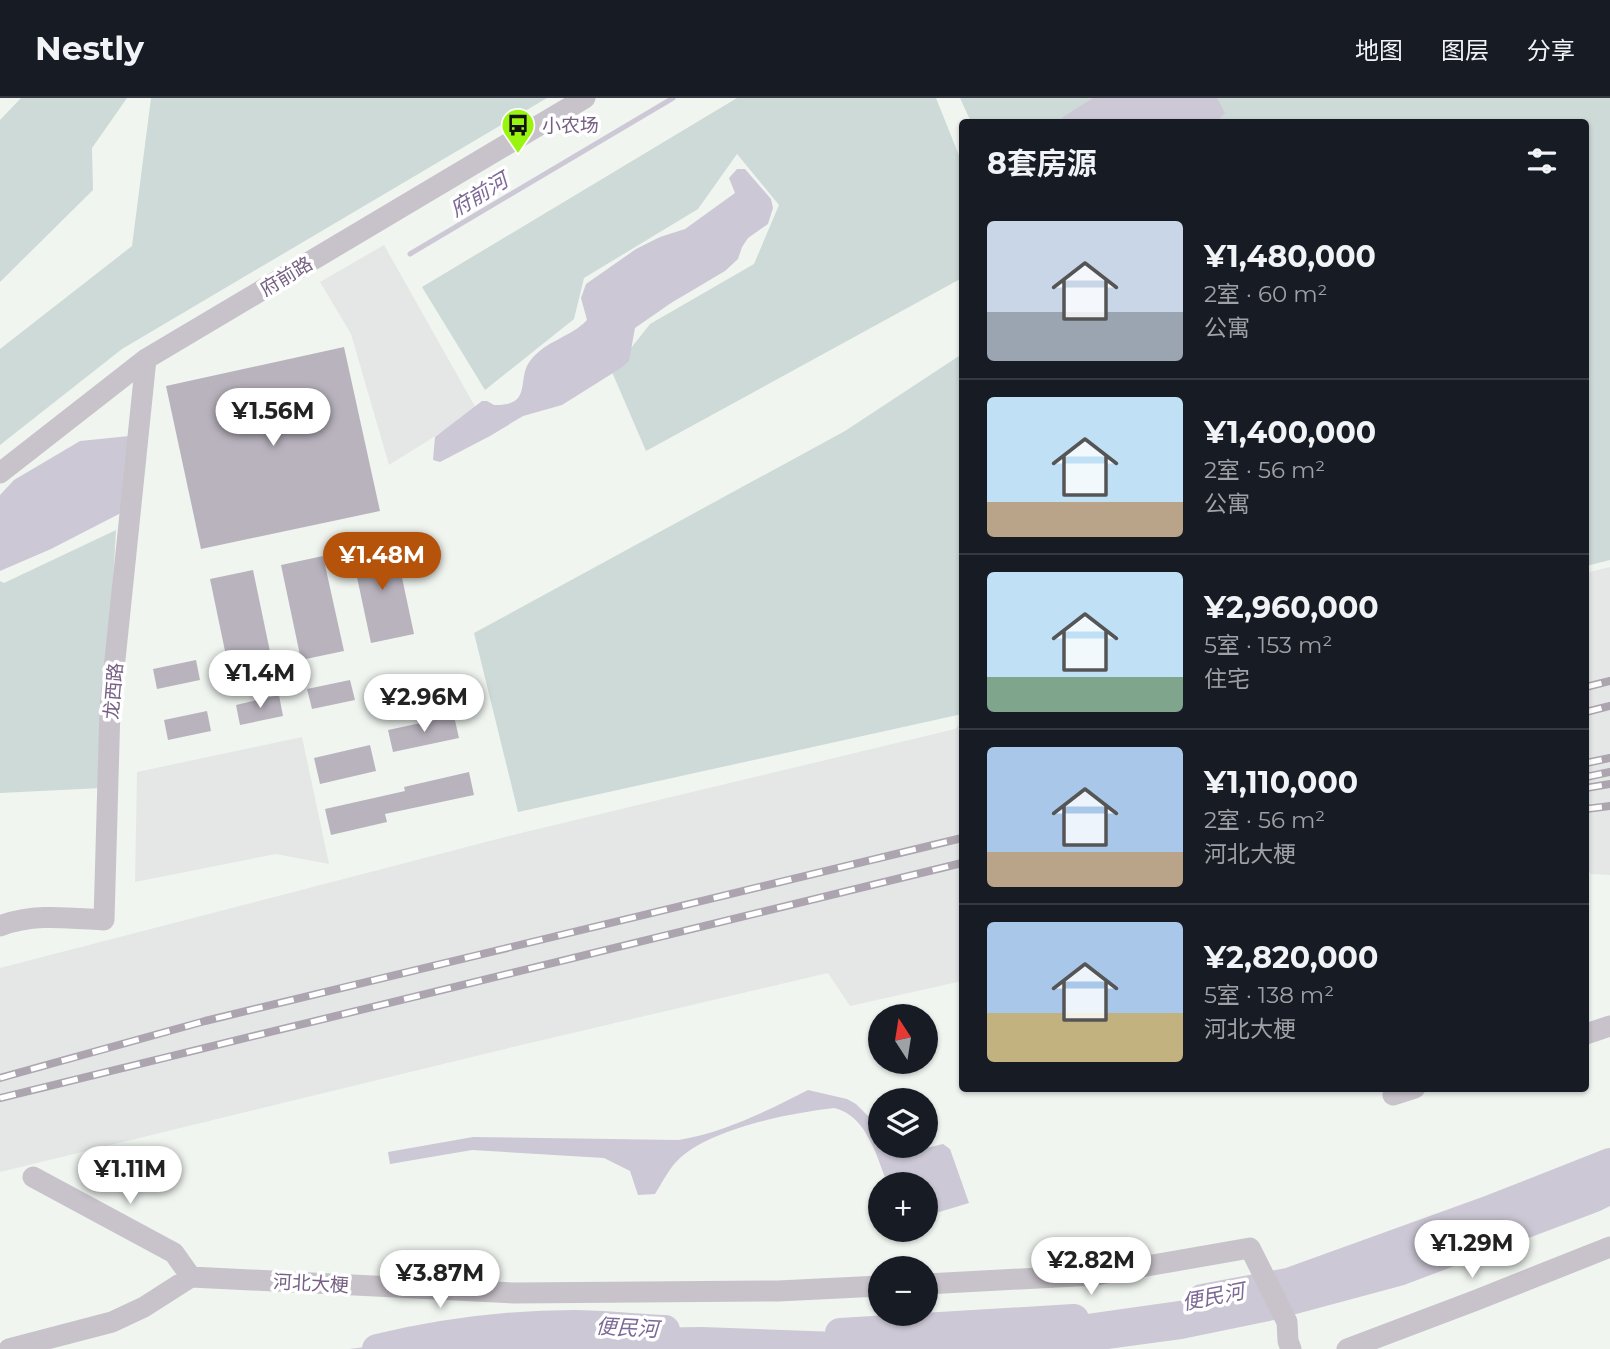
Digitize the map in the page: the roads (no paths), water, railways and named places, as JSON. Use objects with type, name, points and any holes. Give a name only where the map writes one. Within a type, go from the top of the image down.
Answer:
[{"type":"street","name":"府前路","points":[[0,473],[146,359],[585,98]]},
{"type":"street","name":"龙西路","points":[[0,926],[13,921],[48,917],[104,920],[110,708],[146,359]]},
{"type":"street","points":[[1589,1033],[1610,1026]]},
{"type":"street","points":[[1393,1095],[1402,1092]]},
{"type":"street","points":[[9,1349],[112,1322],[144,1307],[191,1276],[174,1253],[33,1177]]},
{"type":"street","points":[[1348,1349],[1610,1247]]},
{"type":"street","points":[[938,1283],[1095,1275],[1255,1257],[1287,1322],[1291,1349]]},
{"type":"street","name":"河北大梗","points":[[191,1276],[515,1293],[778,1292],[868,1287]]},
{"type":"water","points":[[1093,98],[1217,98],[1225,113],[1219,119],[1062,119]]},
{"type":"water","points":[[737,169],[745,169],[771,199],[773,208],[768,224],[748,238],[738,259],[725,271],[635,328],[629,361],[621,368],[562,405],[523,416],[440,462],[433,460],[435,437],[482,401],[494,405],[515,401],[522,390],[526,368],[536,354],[587,320],[581,298],[586,284],[636,249],[685,229],[735,193],[729,178]]},
{"type":"water","points":[[129,436],[121,513],[51,549],[0,571],[0,495],[14,480],[80,441]]},
{"type":"water","points":[[808,1090],[847,1099],[856,1104],[868,1116],[868,1137],[855,1119],[834,1108],[775,1118],[732,1130],[694,1147],[669,1171],[655,1194],[638,1195],[630,1171],[604,1158],[472,1150],[390,1164],[388,1152],[473,1137],[679,1140],[729,1126]]},
{"type":"water","points":[[943,1144],[950,1149],[969,1203],[938,1212],[938,1172],[883,1172],[878,1158],[938,1158],[938,1145]]},
{"type":"water","points":[[1610,1167],[1610,1206],[1600,1211],[1404,1285],[1274,1320],[1182,1339],[1108,1349],[349,1349],[474,1334],[632,1328],[702,1327],[838,1332],[956,1328],[1037,1321],[1200,1298],[1262,1289],[1316,1277],[1478,1222]]},
{"type":"waterway","name":"府前河","points":[[410,254],[673,98]]},
{"type":"waterway","name":"便民河","points":[[1202,1299],[1288,1283],[1493,1209],[1610,1163]]},
{"type":"waterway","name":"便民河","points":[[840,1333],[1074,1319]]},
{"type":"waterway","name":"便民河","points":[[377,1349],[450,1335],[549,1325],[665,1330]]},
{"type":"railway","points":[[1589,686],[1610,681]]},
{"type":"railway","points":[[1589,711],[1610,706]]},
{"type":"railway","points":[[1589,762],[1610,758]]},
{"type":"railway","points":[[1589,776],[1610,772]]},
{"type":"railway","points":[[1589,788],[1610,784]]},
{"type":"railway","points":[[1589,809],[1610,806]]},
{"type":"railway","points":[[0,1078],[205,1021],[959,839]]},
{"type":"railway","points":[[0,1098],[959,864]]},
{"type":"place","name":"小农场","points":[[518,155]]}]
